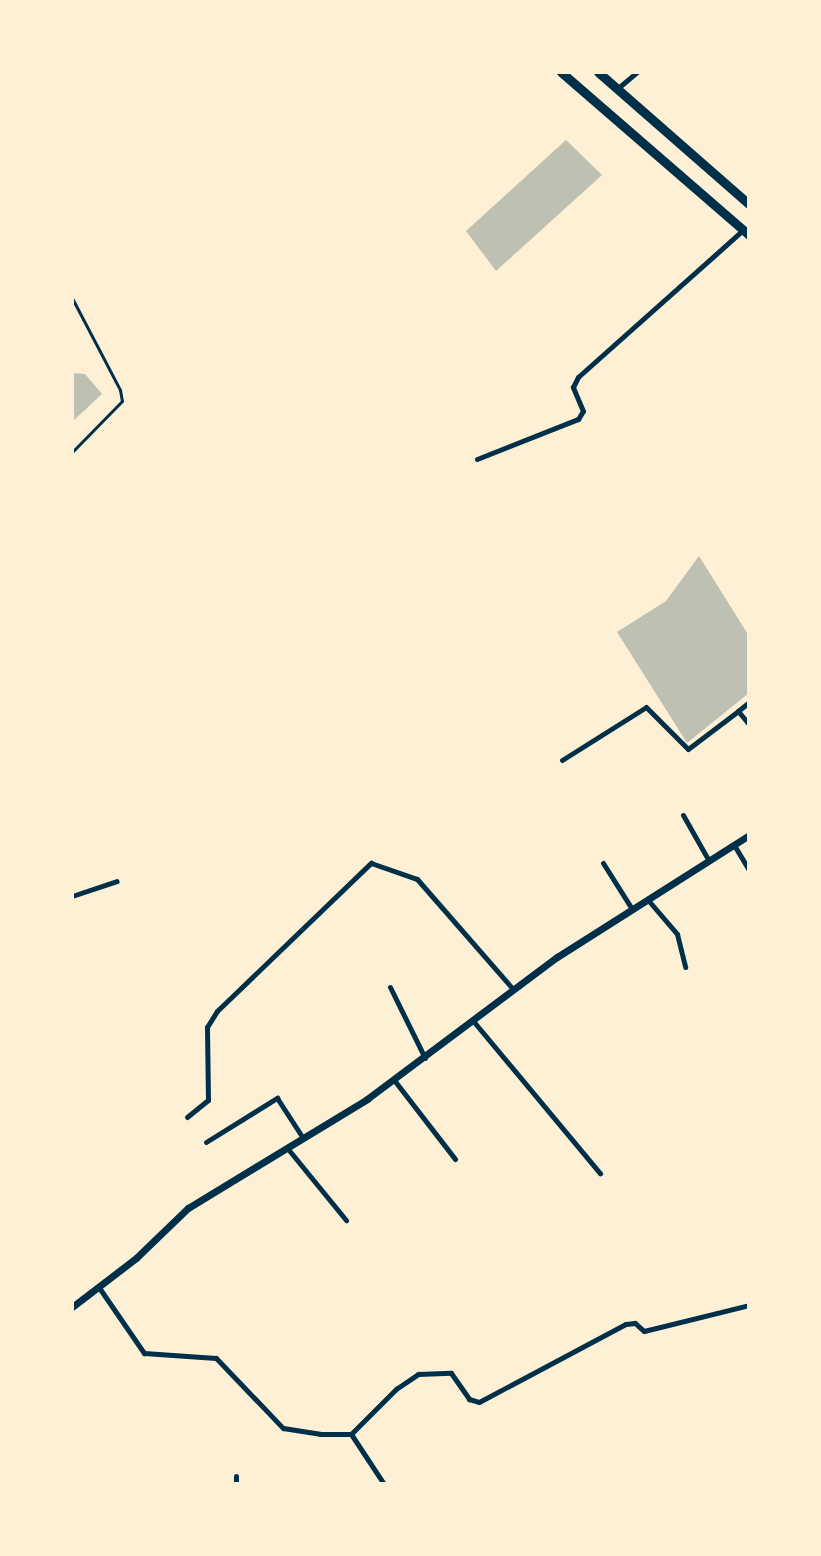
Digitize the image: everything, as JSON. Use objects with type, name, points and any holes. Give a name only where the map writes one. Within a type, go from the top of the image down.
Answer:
[{"type":"main road","points":[[561,72],[746,233]]},
{"type":"main road","points":[[598,72],[749,204]]},
{"type":"street","points":[[617,89],[637,72]]},
{"type":"street","points":[[477,459],[578,419],[583,411],[573,387],[578,377],[746,233]]},
{"type":"street","points":[[562,760],[646,707],[688,749],[749,702]]},
{"type":"street","points":[[738,711],[749,724]]},
{"type":"street","points":[[683,815],[709,861]]},
{"type":"street","points":[[72,1307],[100,1289],[188,1208],[304,1139],[426,1059],[557,957],[749,835]]},
{"type":"street","points":[[734,845],[749,870]]},
{"type":"street","points":[[187,1117],[208,1100],[207,1027],[217,1011],[371,863],[417,879],[515,991]]},
{"type":"street","points":[[603,863],[633,909]]},
{"type":"street","points":[[72,896],[117,881]]},
{"type":"street","points":[[648,900],[677,934],[685,967]]},
{"type":"street","points":[[390,987],[426,1059]]},
{"type":"street","points":[[474,1022],[600,1173]]},
{"type":"street","points":[[394,1080],[455,1159]]},
{"type":"street","points":[[206,1142],[277,1098],[304,1139]]},
{"type":"street","points":[[288,1149],[346,1220]]},
{"type":"street","points":[[100,1289],[144,1353],[184,1353],[216,1358],[283,1428],[320,1434],[351,1434],[396,1389],[418,1374],[451,1373],[469,1399],[479,1402],[626,1324],[635,1323],[644,1331],[749,1305]]},
{"type":"street","points":[[351,1434],[384,1484]]},
{"type":"street","points":[[236,1476],[236,1484]]},
{"type":"lane","points":[[72,298],[120,390],[122,401],[72,452]]},
{"type":"building","points":[[566,140],[602,175],[496,271],[466,231]]},
{"type":"building","points":[[72,373],[85,374],[102,394],[72,422]]},
{"type":"building","points":[[699,556],[749,636],[749,693],[687,743],[617,632],[666,601]]}]
